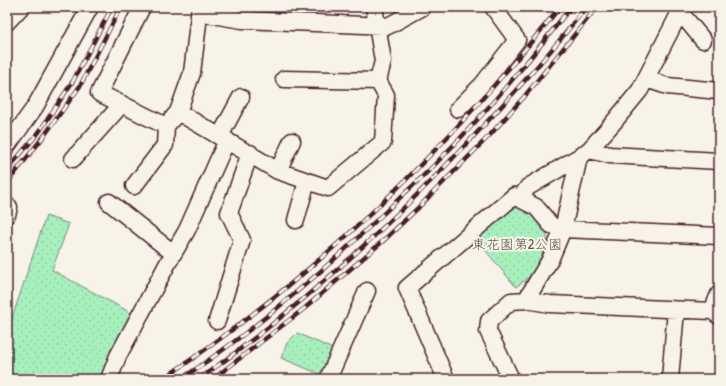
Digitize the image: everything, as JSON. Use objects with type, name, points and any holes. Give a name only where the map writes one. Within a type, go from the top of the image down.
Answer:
[{"type":"street","points":[[7,22],[21,7]]},
{"type":"street","points":[[7,146],[35,107],[90,7]]},
{"type":"street","points":[[142,7],[99,93],[166,126]]},
{"type":"street","points":[[178,112],[278,171],[328,188],[383,142],[386,95],[378,81],[383,61],[374,7]]},
{"type":"street","points":[[134,186],[165,145],[166,126],[178,112],[192,73],[200,10],[388,26],[423,7]]},
{"type":"street","points":[[458,109],[482,85],[517,40],[493,7]]},
{"type":"street","points":[[520,199],[528,187],[584,154],[618,118],[640,90],[680,10],[703,40]]},
{"type":"street","points":[[284,79],[378,81]]},
{"type":"street","points":[[646,79],[667,86],[719,91]]},
{"type":"street","points":[[109,379],[118,356],[173,253],[187,230],[242,97]]},
{"type":"street","points":[[73,159],[122,104]]},
{"type":"street","points":[[278,171],[292,141]]},
{"type":"street","points":[[217,321],[242,240],[229,213],[250,154]]},
{"type":"street","points":[[584,154],[719,161]]},
{"type":"street","points":[[526,300],[550,260],[563,229],[584,154]]},
{"type":"street","points":[[296,220],[307,181]]},
{"type":"street","points":[[446,379],[407,288],[514,196],[536,207],[552,225],[563,229],[719,236]]},
{"type":"street","points":[[109,202],[173,253]]},
{"type":"street","points":[[328,379],[367,291]]},
{"type":"street","points":[[511,379],[488,331],[489,321],[511,301],[526,300],[550,304],[716,313],[719,294]]},
{"type":"street","points":[[670,379],[676,310]]},
{"type":"green space","name":"東花園第2公園","points":[[515,206],[533,210],[547,226],[547,254],[539,270],[516,287],[475,238]]},
{"type":"green space","points":[[46,216],[69,224],[52,270],[135,315],[104,379],[7,379],[7,333]]},
{"type":"green space","points":[[297,333],[333,349],[322,375],[281,358],[287,343]]},
{"type":"railway","points":[[7,170],[39,132],[73,81],[112,7]]},
{"type":"railway","points":[[7,183],[44,136],[80,86],[121,7]]},
{"type":"railway","points":[[163,379],[271,300],[372,213],[467,116],[560,7]]},
{"type":"railway","points":[[181,379],[241,337],[298,291],[326,267],[424,175],[492,103],[571,7]]},
{"type":"railway","points":[[199,379],[308,295],[409,203],[517,90],[586,7]]},
{"type":"railway","points":[[213,379],[305,308],[383,241],[419,207],[490,135],[524,97],[597,7]]}]
